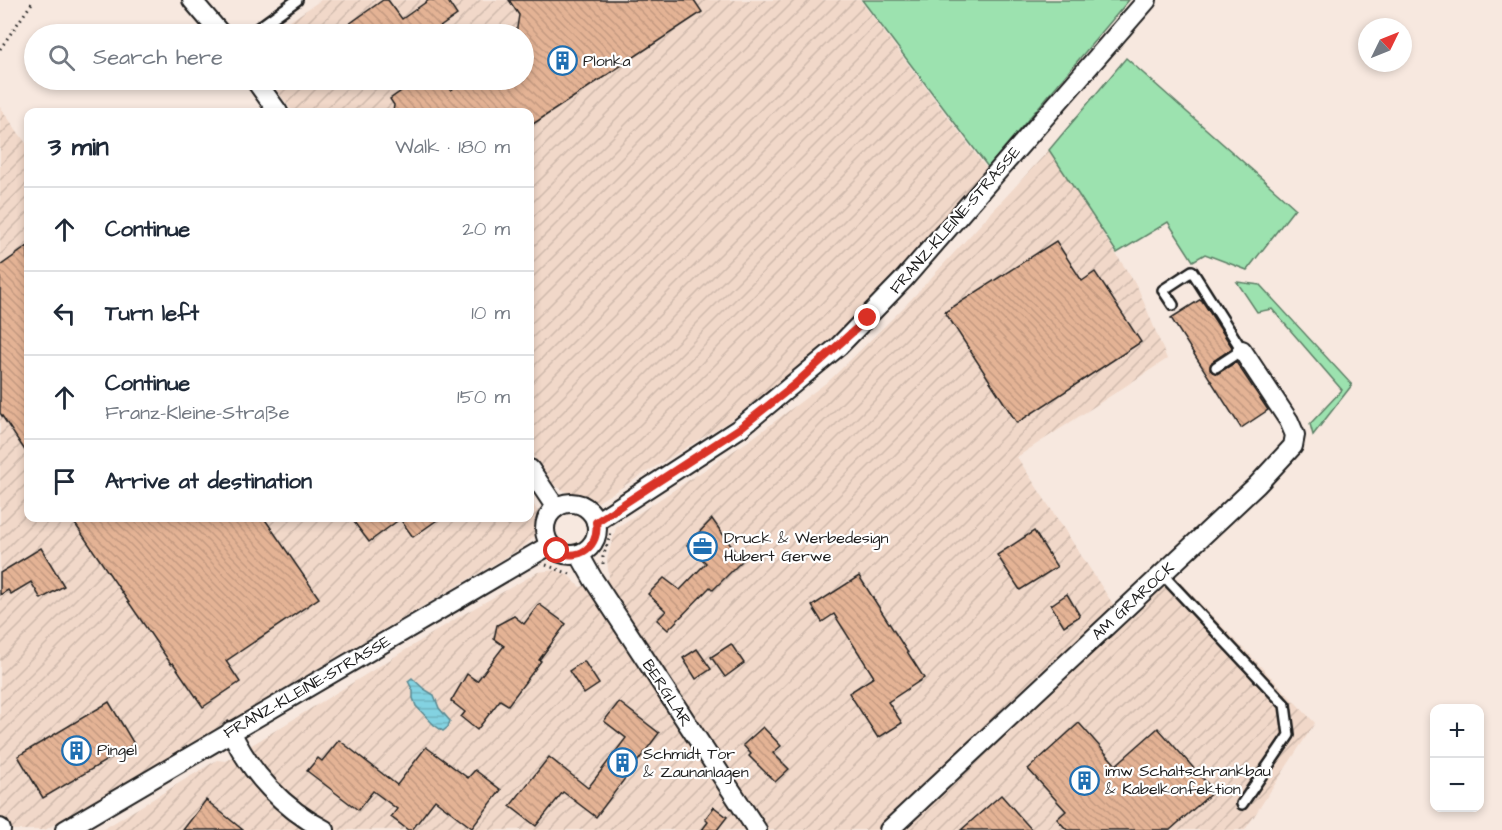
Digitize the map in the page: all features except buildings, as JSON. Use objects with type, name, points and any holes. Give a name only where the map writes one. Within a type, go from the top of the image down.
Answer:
[{"type":"street","points":[[192,0],[212,24]]},
{"type":"street","name":"FRANZ-KLEINE-STRASSE","points":[[596,522],[740,428],[839,346],[912,271],[1147,0]]},
{"type":"street","points":[[262,90],[275,108]]},
{"type":"street","name":"AM GRAROCK","points":[[889,830],[1257,485],[1293,446],[1295,435],[1289,421],[1242,350]]},
{"type":"street","points":[[534,475],[556,508]]},
{"type":"street","points":[[564,504],[587,508],[596,522],[597,529],[593,544],[579,554],[564,555],[550,545],[546,538],[546,521],[556,508],[564,504]]},
{"type":"street","name":"FRANZ-KLEINE-STRASSE","points":[[65,830],[550,545]]},
{"type":"street","name":"BERGLAR","points":[[579,554],[757,830]]},
{"type":"street","points":[[231,731],[239,749],[256,775],[307,821],[325,830]]},
{"type":"lane","points":[[264,24],[297,0]]},
{"type":"lane","points":[[1173,305],[1163,290],[1192,271],[1242,350],[1216,367]]},
{"type":"lane","points":[[1162,574],[1285,705],[1289,735],[1242,804]]},
{"type":"path","points":[[0,49],[34,0]]},
{"type":"shaded area","points":[[321,0],[860,0],[986,168],[888,283],[819,351],[731,420],[598,502],[570,494],[554,485],[534,458],[534,108],[290,108],[276,90],[534,90],[534,24],[286,24]]},
{"type":"shaded area","points":[[0,107],[24,140],[24,522],[534,522],[534,505],[540,515],[535,536],[523,547],[45,830],[0,830]]},
{"type":"shaded area","points":[[1049,150],[1138,288],[1167,359],[1017,457],[1124,621],[1172,574],[1315,723],[1245,830],[102,830],[217,760],[226,761],[462,615],[538,572],[555,570],[567,574],[580,587],[609,578],[607,559],[616,528],[750,440],[831,379],[905,306]]},
{"type":"green space","points":[[862,0],[1129,0],[988,167]]},
{"type":"green space","points":[[1126,58],[1295,208],[1247,270],[1205,254],[1193,261],[1168,222],[1117,253],[1049,150]]},
{"type":"green space","points":[[1237,282],[1260,285],[1352,385],[1313,435],[1310,424],[1342,390],[1272,309],[1257,312]]},
{"type":"water","points":[[412,678],[434,695],[439,708],[450,721],[448,727],[443,731],[416,706],[408,681]]},
{"type":"place","name":"Plonka","points":[[562,61]]},
{"type":"place","name":"Druck & Werbedesign Hubert Gerwe","points":[[703,547]]},
{"type":"place","name":"Pingel","points":[[76,750]]},
{"type":"place","name":"Schmidt Tor & Zaunanlagen","points":[[622,763]]},
{"type":"place","name":"imw Schaltschrankbau & Kabelkonfektion","points":[[1084,780]]},
{"type":"route","points":[[557,551],[564,555],[573,555],[588,549],[596,537],[596,522],[740,428],[794,385],[868,318]]}]
